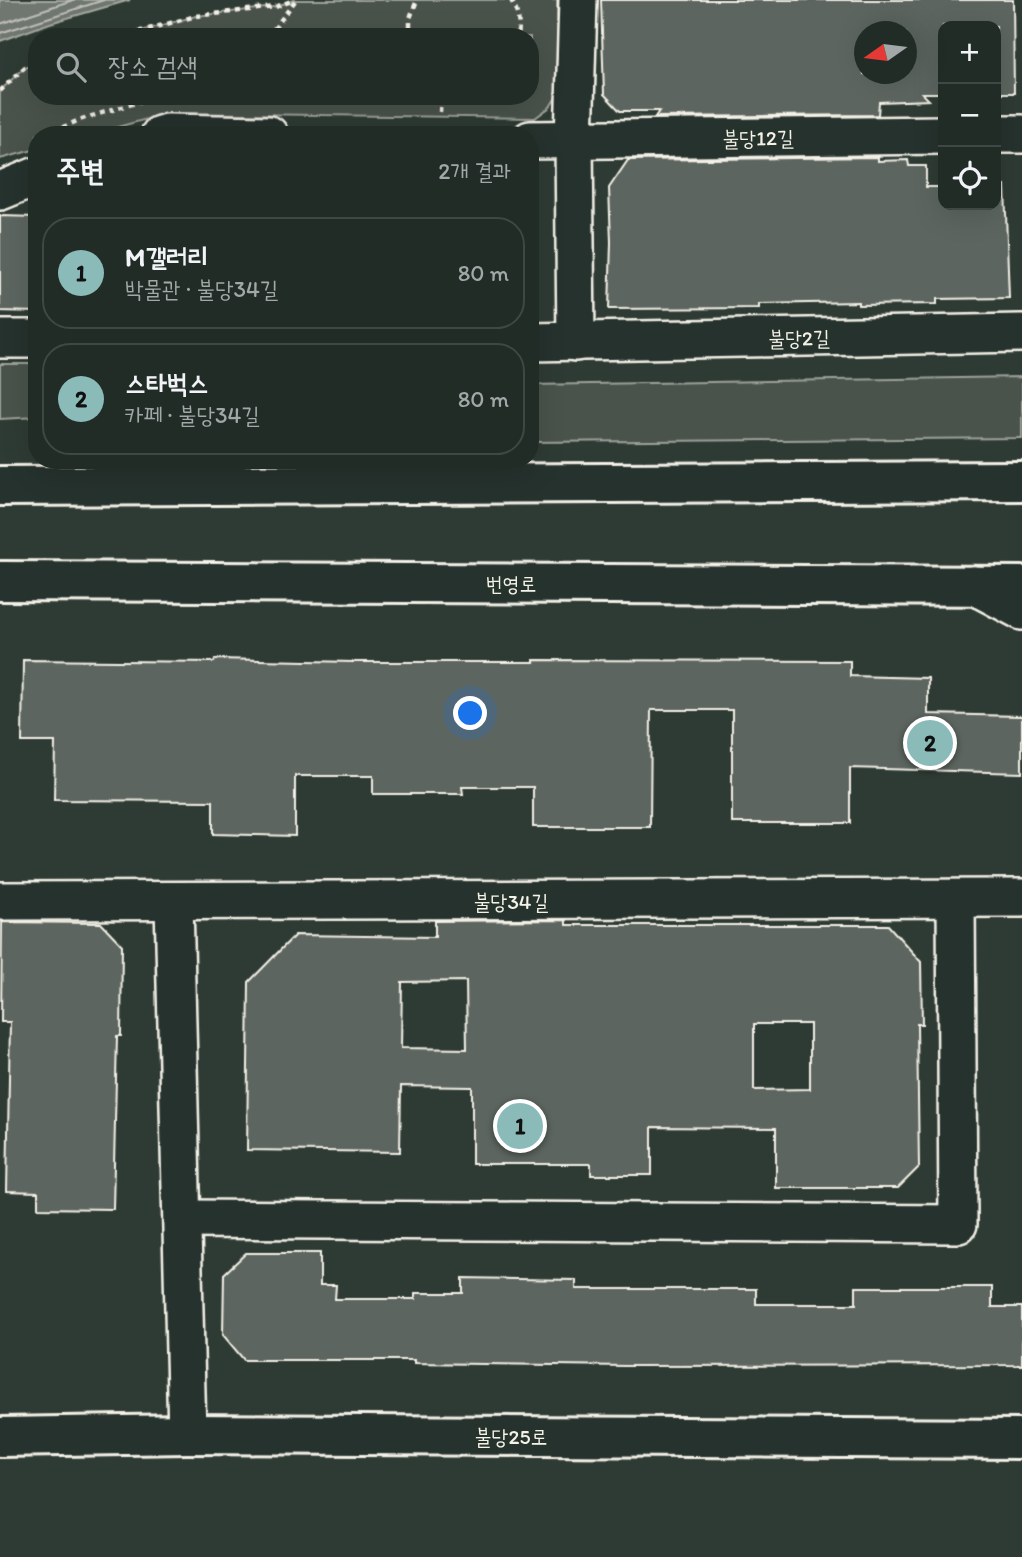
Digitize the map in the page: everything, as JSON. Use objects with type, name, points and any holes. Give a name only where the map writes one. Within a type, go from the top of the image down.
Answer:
[{"type":"main road","points":[[0,486],[1022,481]]},
{"type":"main road","name":"번영로","points":[[0,581],[1022,586]]},
{"type":"main road","name":"불당25로","points":[[0,1437],[187,1434],[1022,1439]]},
{"type":"street","points":[[539,342],[576,342],[574,141],[578,0]]},
{"type":"street","points":[[1001,134],[1022,134]]},
{"type":"street","name":"불당12길","points":[[539,140],[938,135]]},
{"type":"street","points":[[0,191],[28,180]]},
{"type":"street","name":"불당2길","points":[[576,342],[1022,334]]},
{"type":"street","points":[[0,339],[28,339]]},
{"type":"street","points":[[973,585],[1022,611]]},
{"type":"street","name":"불당34길","points":[[0,901],[1022,898]]},
{"type":"street","points":[[183,1219],[958,1224],[956,899]]},
{"type":"street","points":[[174,902],[187,1434]]},
{"type":"path","points":[[153,28],[196,16],[275,7],[295,0]]},
{"type":"path","points":[[275,28],[295,0]]},
{"type":"path","points":[[410,28],[410,18],[417,0]]},
{"type":"path","points":[[511,0],[520,28]]},
{"type":"path","points":[[0,91],[28,66]]},
{"type":"path","points":[[65,126],[130,105]]},
{"type":"path","points":[[440,105],[440,112]]},
{"type":"shaded area","points":[[294,0],[557,0],[559,92],[550,107],[535,118],[169,113],[121,126],[28,126],[28,151],[0,159],[0,91],[28,66],[28,105],[539,105],[539,28],[152,28],[196,16],[274,7]]},
{"type":"shaded area","points":[[0,364],[28,364],[28,417],[0,419]]},
{"type":"shaded area","points":[[1022,377],[1022,438],[539,442],[539,385]]},
{"type":"water","points":[[0,0],[130,0],[36,28],[28,28],[28,31],[0,41]]},
{"type":"building","points":[[601,0],[1013,0],[1014,93],[1001,93],[1001,21],[938,21],[938,93],[922,93],[929,100],[879,102],[878,115],[655,117],[659,111],[620,111],[604,94]]},
{"type":"building","points":[[878,157],[878,161],[908,160],[909,166],[926,166],[926,187],[938,187],[938,210],[1001,210],[1001,186],[1005,186],[1009,298],[937,299],[937,304],[858,305],[858,302],[759,304],[759,308],[609,309],[609,188],[628,160]]},
{"type":"building","points":[[0,216],[28,217],[28,312],[0,311]]},
{"type":"building","points":[[215,659],[353,662],[850,661],[850,676],[928,678],[928,714],[1022,716],[1022,773],[850,768],[850,823],[732,823],[732,710],[651,710],[650,827],[533,827],[533,787],[462,787],[463,794],[373,794],[373,776],[295,776],[295,836],[213,834],[213,801],[54,800],[55,742],[22,742],[23,660],[214,662]]},
{"type":"building","points":[[566,920],[566,925],[888,925],[921,962],[922,1024],[917,1024],[919,1167],[898,1188],[776,1188],[776,1128],[652,1127],[652,1175],[591,1175],[591,1164],[472,1164],[472,1087],[401,1086],[400,1152],[247,1150],[249,982],[295,935],[435,937],[435,921]],"holes":[[[466,981],[467,1049],[401,1048],[402,982]],[[754,1024],[810,1024],[810,1089],[754,1090]]]},
{"type":"building","points":[[2,922],[101,923],[122,945],[121,1036],[117,1036],[113,1209],[38,1208],[38,1192],[7,1191],[10,1022],[1,1022]]},
{"type":"building","points":[[246,1253],[320,1253],[320,1285],[336,1285],[335,1299],[415,1299],[415,1293],[463,1293],[463,1278],[576,1280],[576,1289],[756,1289],[756,1304],[856,1304],[856,1287],[992,1287],[992,1307],[1022,1307],[1022,1365],[626,1366],[414,1363],[414,1360],[244,1360],[223,1335],[224,1274]]},
{"type":"place","name":"스타벅스","points":[[930,743]]},
{"type":"place","name":"M갤러리","points":[[520,1126]]}]
